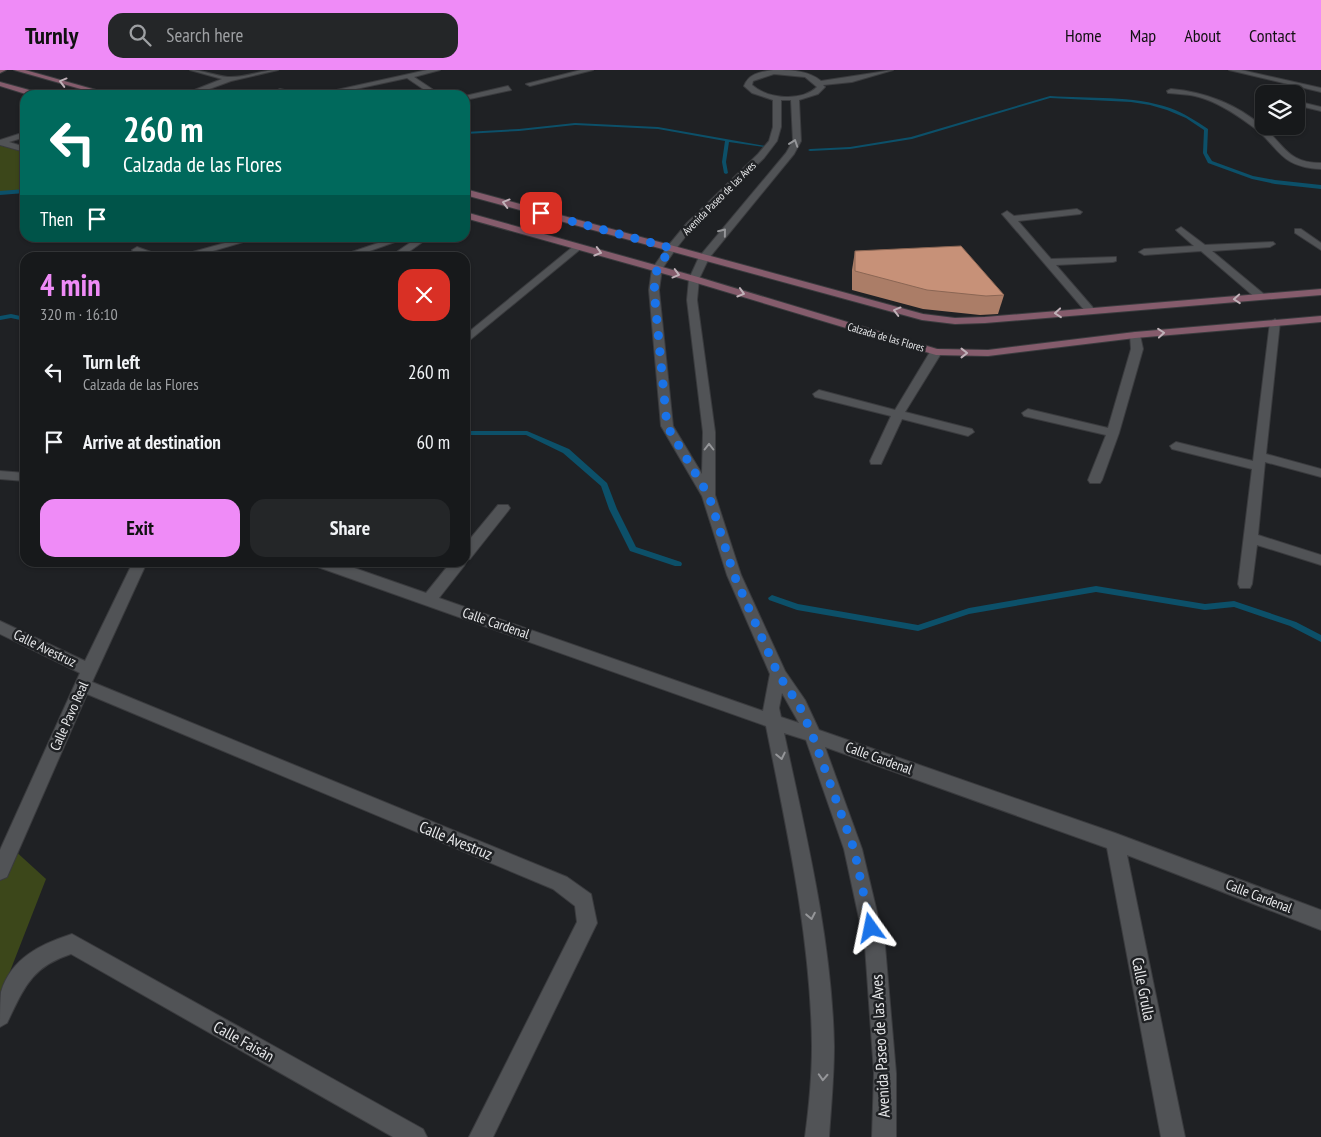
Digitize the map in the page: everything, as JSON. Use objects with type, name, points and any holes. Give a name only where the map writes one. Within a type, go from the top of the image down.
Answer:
[{"type":"street","points":[[17,70],[91,90]]},
{"type":"street","points":[[193,70],[229,79]]},
{"type":"street","points":[[199,90],[229,79],[275,70]]},
{"type":"street","points":[[342,90],[437,70]]},
{"type":"street","points":[[530,84],[589,70]]},
{"type":"street","points":[[820,84],[821,87],[816,92],[795,98],[777,98],[761,94],[748,86],[750,80],[763,72],[791,71],[806,75],[820,84],[852,80],[890,70]]},
{"type":"street","points":[[1232,70],[1291,85]]},
{"type":"street","points":[[408,76],[429,90]]},
{"type":"street","points":[[0,84],[20,90]]},
{"type":"street","points":[[470,97],[508,88]]},
{"type":"street","points":[[1306,88],[1321,90]]},
{"type":"street","points":[[1171,91],[1200,94],[1260,128],[1284,156],[1298,164],[1321,166]]},
{"type":"street","name":"Avenida Paseo de las Aves","points":[[777,98],[777,128],[773,141],[757,160],[690,225],[657,269],[654,290],[667,426],[709,496],[734,575],[778,674],[799,705],[812,734],[854,849],[874,946],[885,1073],[884,1137]]},
{"type":"street","name":"Avenida Paseo de las Aves","points":[[709,496],[709,432],[692,300],[694,279],[704,257],[779,164],[790,154],[797,142],[795,98]]},
{"type":"street","points":[[1305,102],[1321,104]]},
{"type":"street","points":[[1305,103],[1321,108]]},
{"type":"street","points":[[1,143],[20,136]]},
{"type":"street","points":[[1,143],[20,149]]},
{"type":"street","points":[[757,160],[779,164]]},
{"type":"street","points":[[470,193],[922,317],[955,321],[1321,292]]},
{"type":"street","points":[[1077,212],[1009,216],[1090,310]]},
{"type":"street","name":"Calzada de las Flores","points":[[470,216],[694,279],[936,352],[988,353],[1135,335],[1321,318]]},
{"type":"street","points":[[1181,230],[1261,297]]},
{"type":"street","points":[[1298,230],[1321,247]]},
{"type":"street","points":[[199,252],[237,242]]},
{"type":"street","points":[[357,252],[388,242]]},
{"type":"street","points":[[402,252],[417,242]]},
{"type":"street","points":[[1144,252],[1270,244]]},
{"type":"street","points":[[470,336],[578,247]]},
{"type":"street","points":[[137,250],[142,252]]},
{"type":"street","points":[[1048,262],[1113,259]]},
{"type":"street","points":[[1245,584],[1275,322]]},
{"type":"street","points":[[1095,480],[1113,433],[1137,350],[1135,335]]},
{"type":"street","points":[[876,461],[898,414],[936,352]]},
{"type":"street","points":[[819,394],[968,432]]},
{"type":"street","points":[[1028,413],[1113,433]]},
{"type":"street","points":[[1176,446],[1321,473]]},
{"type":"street","points":[[0,475],[20,477]]},
{"type":"street","points":[[470,549],[503,508]]},
{"type":"street","points":[[1250,538],[1321,560]]},
{"type":"street","name":"Calle Pavo Real","points":[[0,871],[138,567]]},
{"type":"street","name":"Calle Cardenal","points":[[334,567],[1115,842],[1321,920]]},
{"type":"street","points":[[429,600],[455,567]]},
{"type":"street","name":"Calle Avestruz","points":[[0,627],[86,678],[560,883],[584,901],[587,923],[480,1137]]},
{"type":"street","points":[[778,674],[771,708],[815,937],[821,992],[824,1054],[818,1137]]},
{"type":"street","name":"Calle Grulla","points":[[1115,842],[1173,1137]]},
{"type":"street","name":"Calle Faisán","points":[[0,1016],[24,968],[48,951],[72,944],[415,1137]]},
{"type":"green space","points":[[0,145],[20,151],[20,191],[0,193]]},
{"type":"green space","points":[[12,848],[46,879],[0,997],[0,867]]},
{"type":"building","points":[[961,246],[1004,295],[986,296],[927,290],[855,271],[855,251]]},
{"type":"waterway","points":[[810,150],[850,148],[912,138],[1050,97],[1131,101],[1169,109],[1188,117],[1206,130],[1205,153],[1210,162],[1252,177],[1275,182],[1321,187]]},
{"type":"waterway","points":[[470,133],[575,124],[631,126],[658,128],[764,146]]},
{"type":"waterway","points":[[726,173],[724,162],[727,141]]},
{"type":"waterway","points":[[0,193],[20,191]]},
{"type":"waterway","points":[[0,318],[11,316],[20,318]]},
{"type":"waterway","points":[[470,433],[527,433],[566,451],[604,485],[613,509],[633,549],[678,564]]},
{"type":"waterway","points":[[772,598],[797,607],[918,628],[969,611],[1096,589],[1205,607],[1234,604],[1293,624],[1321,639]]},
{"type":"route","points":[[541,213],[671,248],[657,269],[654,290],[667,426],[709,496],[734,575],[778,674],[799,705],[812,734],[854,849],[871,928]]}]
